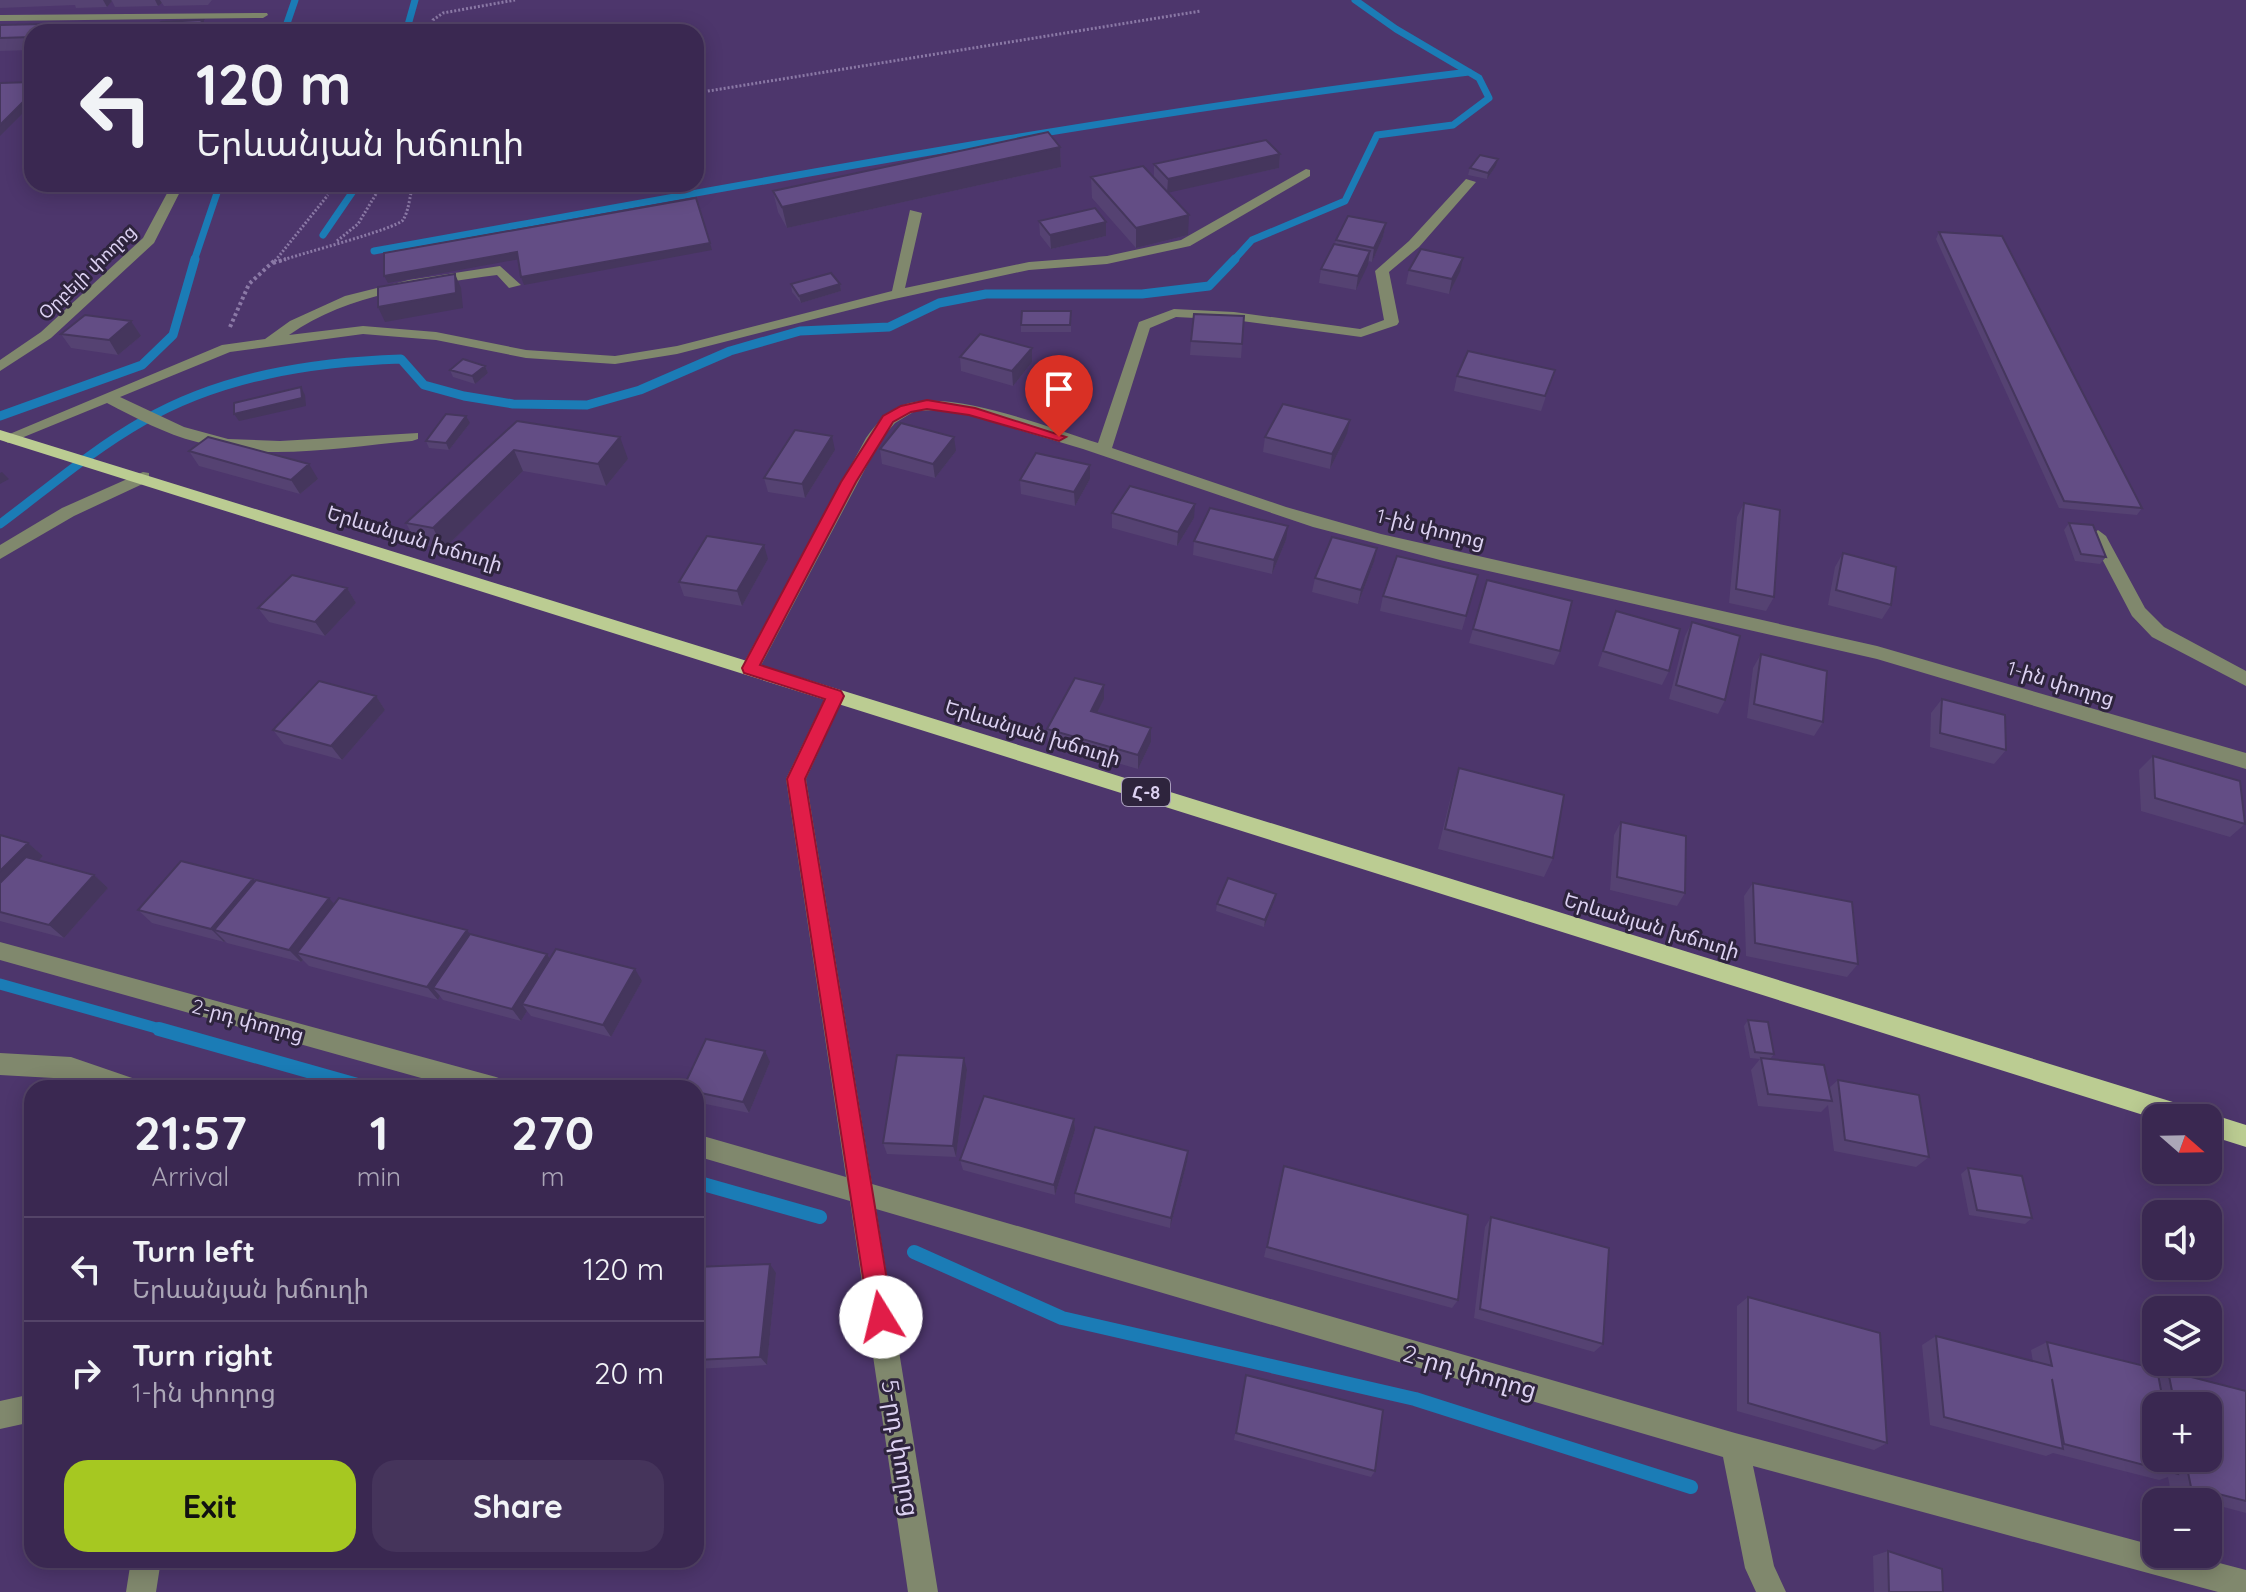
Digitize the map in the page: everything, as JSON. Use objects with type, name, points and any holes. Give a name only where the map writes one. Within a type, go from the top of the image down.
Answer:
[{"type":"main road","name":"Երևանյան խճուղի","points":[[4,436],[2144,1104]]},
{"type":"main road","points":[[2222,1128],[2246,1136]]},
{"type":"street","points":[[258,24],[268,0]]},
{"type":"street","points":[[0,18],[263,15]]},
{"type":"street","points":[[4,436],[227,348],[363,330],[436,336],[526,354],[615,360],[677,350],[899,294],[1029,266],[1107,260],[1185,243],[1306,173]]},
{"type":"street","points":[[1103,452],[1144,325],[1174,313],[1234,316],[1361,333],[1392,322],[1382,271],[1414,244],[1470,182]]},
{"type":"street","name":"Օրբելի փողոց","points":[[0,367],[46,335],[149,240],[174,192]]},
{"type":"street","points":[[899,294],[898,284],[915,213]]},
{"type":"street","points":[[270,342],[301,320],[365,292],[500,270],[514,285]]},
{"type":"street","points":[[107,397],[169,428],[204,439],[247,445],[412,436]]},
{"type":"street","name":"1-ին փողոց","points":[[750,668],[849,482],[888,419],[906,409],[927,404],[1037,429],[1322,524],[1541,578],[1829,640],[1971,678],[2246,761]]},
{"type":"street","points":[[0,553],[68,512],[143,477]]},
{"type":"street","points":[[2098,536],[2138,612],[2158,632],[2246,679]]},
{"type":"street","name":"5-րդ փողոց","points":[[835,696],[796,779],[923,1592]]},
{"type":"street","name":"2-րդ փողոց","points":[[0,951],[467,1080]]},
{"type":"street","points":[[0,1064],[71,1068],[106,1080]]},
{"type":"street","name":"2-րդ փողոց","points":[[704,1147],[1735,1447],[2246,1585]]},
{"type":"street","points":[[0,1415],[24,1410]]},
{"type":"street","points":[[1735,1447],[1760,1568],[1771,1592]]},
{"type":"street","points":[[141,1592],[145,1568]]},
{"type":"path","points":[[432,24],[443,13],[515,0]]},
{"type":"path","points":[[704,92],[1201,11]]},
{"type":"path","points":[[336,242],[358,224],[377,192]]},
{"type":"path","points":[[272,264],[336,242],[392,229],[404,219],[411,192]]},
{"type":"path","points":[[227,348],[230,321],[249,284],[272,264],[328,195]]},
{"type":"building","points":[[203,20],[200,24],[160,24]]},
{"type":"building","points":[[24,24],[24,37],[0,38],[0,25]]},
{"type":"building","points":[[24,82],[24,101],[0,125],[0,83]]},
{"type":"building","points":[[1048,132],[1060,147],[782,207],[773,191]]},
{"type":"building","points":[[1266,140],[1280,154],[1168,179],[1154,164]]},
{"type":"building","points":[[1480,155],[1498,159],[1488,173],[1470,168]]},
{"type":"building","points":[[1143,166],[1189,215],[1136,228],[1091,177]]},
{"type":"building","points":[[696,198],[710,243],[521,277],[517,252],[384,276],[384,253]]},
{"type":"building","points":[[1095,208],[1106,222],[1050,235],[1039,221]]},
{"type":"building","points":[[1348,216],[1386,223],[1374,248],[1336,240]]},
{"type":"building","points":[[1939,232],[2002,236],[2142,508],[2064,501]]},
{"type":"building","points":[[1334,244],[1370,251],[1358,276],[1321,269]]},
{"type":"building","points":[[1421,249],[1463,258],[1452,279],[1409,270]]},
{"type":"building","points":[[831,273],[840,284],[799,296],[791,284]]},
{"type":"building","points":[[455,274],[456,293],[378,307],[378,287]]},
{"type":"building","points":[[1022,311],[1071,311],[1070,325],[1021,325]]},
{"type":"building","points":[[1194,314],[1244,316],[1242,344],[1191,341]]},
{"type":"building","points":[[85,315],[131,321],[109,340],[61,334]]},
{"type":"building","points":[[980,334],[1032,348],[1012,371],[960,357]]},
{"type":"building","points":[[1468,351],[1555,370],[1545,396],[1457,376]]},
{"type":"building","points":[[463,359],[485,366],[472,376],[450,370]]},
{"type":"building","points":[[301,387],[302,398],[234,414],[234,403]]},
{"type":"building","points":[[1283,404],[1350,420],[1332,454],[1265,437]]},
{"type":"building","points":[[446,414],[466,416],[446,443],[426,441]]},
{"type":"building","points":[[517,421],[620,437],[598,464],[514,450],[433,528],[406,523]]},
{"type":"building","points":[[901,423],[954,437],[933,464],[880,449]]},
{"type":"building","points":[[795,430],[832,436],[802,484],[764,478]]},
{"type":"building","points":[[208,437],[309,464],[291,480],[189,451]]},
{"type":"building","points":[[1036,453],[1090,465],[1074,492],[1020,480]]},
{"type":"building","points":[[1130,486],[1195,504],[1178,532],[1112,513]]},
{"type":"building","points":[[1744,503],[1780,510],[1774,597],[1736,589]]},
{"type":"building","points":[[1210,508],[1288,526],[1274,560],[1194,541]]},
{"type":"building","points":[[2069,523],[2093,525],[2106,557],[2081,554]]},
{"type":"building","points":[[707,536],[764,545],[737,591],[679,582]]},
{"type":"building","points":[[1332,537],[1377,548],[1361,590],[1315,578]]},
{"type":"building","points":[[1843,553],[1896,567],[1891,605],[1836,590]]},
{"type":"building","points":[[1397,556],[1478,575],[1466,616],[1383,596]]},
{"type":"building","points":[[292,575],[347,588],[315,622],[258,608]]},
{"type":"building","points":[[1487,580],[1572,601],[1560,651],[1473,629]]},
{"type":"building","points":[[1616,611],[1680,629],[1669,671],[1603,651]]},
{"type":"building","points":[[1692,622],[1740,636],[1725,700],[1676,685]]},
{"type":"building","points":[[1761,654],[1827,671],[1823,722],[1754,704]]},
{"type":"building","points":[[1075,678],[1104,685],[1091,711],[1151,728],[1138,755],[1047,729]]},
{"type":"building","points":[[319,681],[376,696],[331,746],[273,730]]},
{"type":"building","points":[[1942,699],[2005,715],[2006,750],[1940,733]]},
{"type":"building","points":[[2153,756],[2240,781],[2245,824],[2155,798]]},
{"type":"building","points":[[1459,768],[1564,795],[1553,858],[1445,829]]},
{"type":"building","points":[[1621,822],[1686,836],[1685,893],[1617,877]]},
{"type":"building","points":[[0,835],[28,843],[0,871]]},
{"type":"building","points":[[26,857],[94,875],[49,925],[0,912],[0,883]]},
{"type":"building","points":[[181,861],[253,879],[211,929],[138,910]]},
{"type":"building","points":[[1228,878],[1276,894],[1265,920],[1217,904]]},
{"type":"building","points":[[256,880],[329,898],[289,950],[214,930]]},
{"type":"building","points":[[1753,883],[1852,902],[1858,964],[1755,943]]},
{"type":"building","points":[[339,898],[467,930],[427,987],[297,953]]},
{"type":"building","points":[[470,934],[547,954],[512,1009],[433,988]]},
{"type":"building","points":[[556,949],[635,969],[603,1025],[522,1004]]},
{"type":"building","points":[[1748,1020],[1768,1022],[1774,1054],[1755,1052]]},
{"type":"building","points":[[706,1039],[765,1051],[743,1102],[704,1094],[704,1080],[687,1080]]},
{"type":"building","points":[[897,1055],[964,1058],[953,1146],[883,1143]]},
{"type":"building","points":[[1761,1058],[1824,1065],[1832,1101],[1768,1094]]},
{"type":"building","points":[[1838,1080],[1919,1095],[1929,1157],[1845,1140]]},
{"type":"building","points":[[984,1096],[1074,1119],[1054,1185],[960,1160]]},
{"type":"building","points":[[1095,1127],[1188,1151],[1171,1218],[1075,1193]]},
{"type":"building","points":[[1284,1166],[1468,1215],[1458,1300],[1267,1247]]},
{"type":"building","points":[[1968,1168],[2022,1176],[2032,1218],[1977,1210]]},
{"type":"building","points":[[1491,1217],[1609,1248],[1603,1344],[1480,1309]]},
{"type":"building","points":[[770,1264],[760,1357],[704,1360],[704,1267]]},
{"type":"building","points":[[1748,1297],[1880,1333],[1887,1443],[1748,1403]]},
{"type":"building","points":[[1936,1336],[2052,1366],[2047,1342],[2142,1365],[2142,1376],[2158,1376],[2161,1392],[2142,1392],[2142,1465],[2064,1444],[2052,1379],[2063,1449],[1944,1417]]},
{"type":"building","points":[[1246,1375],[1383,1410],[1375,1471],[1236,1433]]},
{"type":"building","points":[[2169,1376],[2188,1376],[2246,1391],[2246,1501],[2222,1495],[2222,1488],[2191,1487],[2188,1472],[2222,1472],[2222,1392],[2172,1392]]},
{"type":"building","points":[[1888,1551],[1942,1569],[1943,1592],[1889,1592]]},
{"type":"waterway","points":[[287,24],[295,0]]},
{"type":"waterway","points":[[408,24],[415,0]]},
{"type":"waterway","points":[[1355,0],[1396,29],[1469,72]]},
{"type":"waterway","points":[[704,191],[1194,109],[1469,72]]},
{"type":"waterway","points":[[1233,261],[1252,240],[1345,201],[1377,135],[1453,125],[1489,98],[1479,78],[1469,72]]},
{"type":"waterway","points":[[194,261],[217,192]]},
{"type":"waterway","points":[[323,235],[353,192]]},
{"type":"waterway","points":[[374,251],[701,192]]},
{"type":"waterway","points":[[0,416],[142,365],[173,335],[195,259]]},
{"type":"waterway","points":[[0,524],[88,457],[143,421],[204,393],[268,374],[334,364],[401,359],[424,385],[464,396],[513,404],[587,405],[640,390],[730,351],[800,331],[889,327],[939,303],[986,294],[1142,294],[1209,286],[1235,259]]},
{"type":"waterway","points":[[0,984],[167,1031]]},
{"type":"waterway","points":[[159,1029],[340,1080]]},
{"type":"waterway","points":[[704,1184],[820,1217]]},
{"type":"waterway","points":[[914,1252],[1062,1318],[1415,1399],[1691,1487]]},
{"type":"route","points":[[881,1317],[796,779],[835,696],[750,668],[849,482],[888,419],[906,409],[927,404],[970,411],[1059,437]]}]
